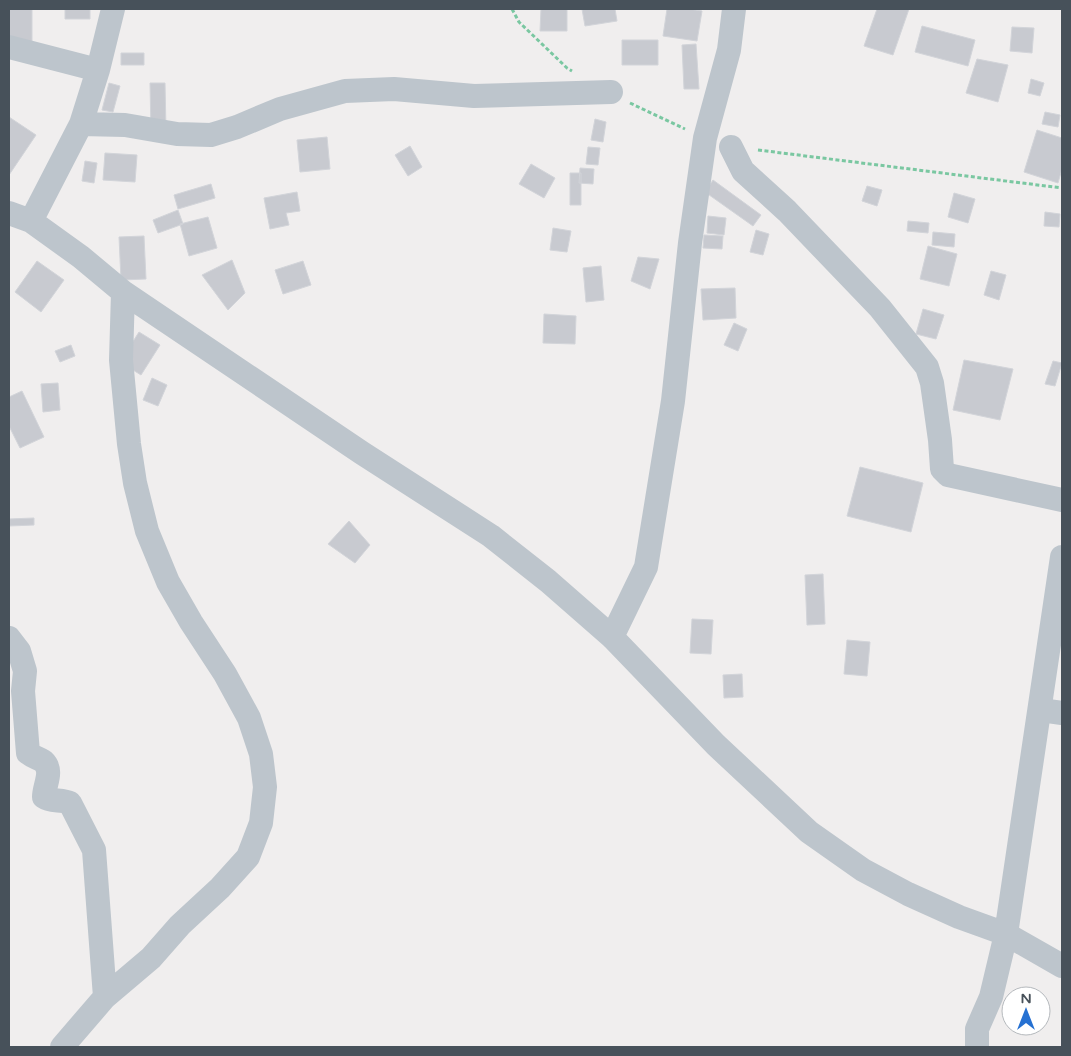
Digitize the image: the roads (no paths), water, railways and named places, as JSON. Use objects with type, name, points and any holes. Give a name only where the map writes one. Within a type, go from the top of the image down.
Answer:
[{"type":"street","points":[[31,221],[81,124],[98,70],[113,9]]},
{"type":"street","points":[[612,637],[646,567],[673,401],[690,243],[705,138],[729,50],[734,9]]},
{"type":"street","points":[[9,47],[98,70]]},
{"type":"street","points":[[81,124],[125,125],[177,134],[211,135],[237,127],[280,109],[345,91],[394,89],[474,96],[611,92]]},
{"type":"street","points":[[731,147],[743,171],[787,211],[880,308],[927,367],[932,383],[942,469],[948,475],[1062,500]]},
{"type":"street","points":[[9,213],[31,221],[81,257],[123,292],[362,453],[491,536],[548,581],[612,637],[716,744],[809,832],[864,870],[908,894],[959,917],[1006,934],[1062,966]]},
{"type":"street","points":[[62,1047],[105,997],[151,958],[180,926],[220,888],[248,856],[261,823],[265,787],[261,754],[250,718],[225,674],[190,622],[168,582],[147,531],[135,483],[128,435],[121,360],[123,292]]},
{"type":"street","points":[[977,1047],[977,1029],[991,997],[1006,934],[1051,711],[1062,557]]},
{"type":"street","points":[[9,638],[18,651],[25,671],[23,691],[28,753],[41,760],[48,769],[44,797],[48,800],[64,800],[70,803],[94,850],[105,997]]}]
